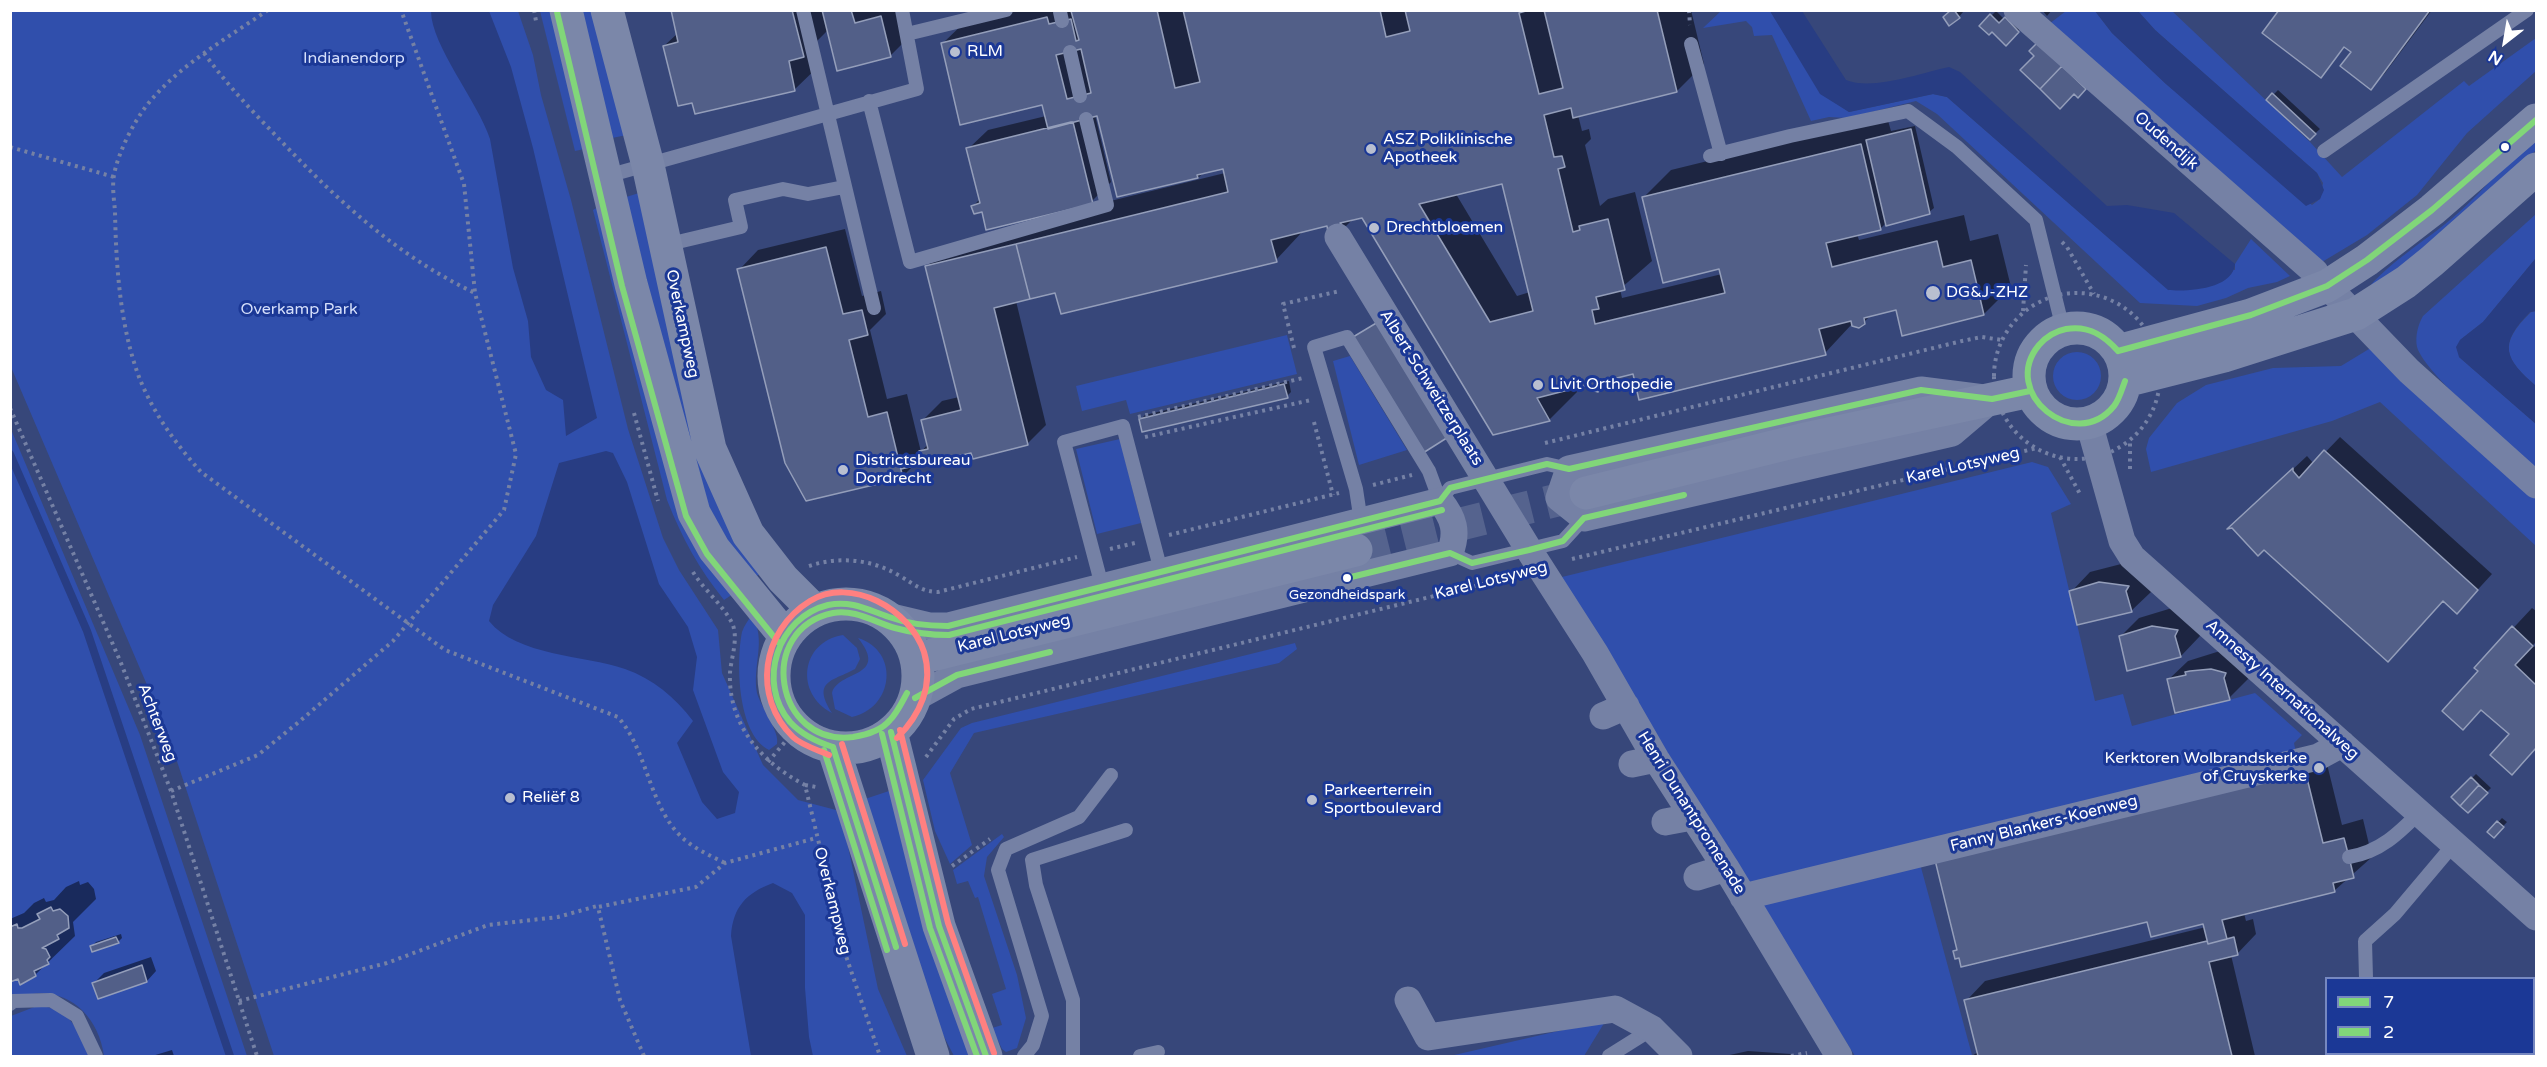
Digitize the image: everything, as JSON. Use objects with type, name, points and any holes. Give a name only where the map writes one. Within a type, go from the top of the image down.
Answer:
[{"type":"street","points":[[566,10],[631,284],[694,513],[744,613],[785,636]]},
{"type":"street","name":"Overkampweg","points":[[607,10],[648,165],[710,449],[748,534],[783,579],[814,610]]},
{"type":"street","name":"Oudendijk","points":[[2017,10],[2321,279],[2409,371],[2536,485]]},
{"type":"street","points":[[2122,366],[2152,340],[2251,315],[2321,279],[2367,260],[2432,210],[2536,120]]},
{"type":"street","points":[[2122,366],[2160,372],[2224,356],[2356,314],[2424,268],[2536,169]]},
{"type":"street","name":"Albert Schweitzerplaats","points":[[1338,237],[1535,560]]},
{"type":"street","points":[[2076,327],[2094,331],[2110,341],[2122,366],[2117,403],[2100,419],[2089,423],[2068,424],[2049,416],[2041,409],[2030,390],[2029,369],[2037,348],[2053,333],[2063,329],[2076,327]]},
{"type":"street","name":"Karel Lotsyweg","points":[[1579,494],[1801,440],[2030,390]]},
{"type":"street","name":"Amnesty Internationalweg","points":[[2089,423],[2122,541],[2132,557],[2536,917]]},
{"type":"street","points":[[1440,501],[1455,525],[1455,540],[1450,553]]},
{"type":"street","name":"Karel Lotsyweg","points":[[915,698],[957,675],[1363,548],[1440,501]]},
{"type":"street","name":"Karel Lotsyweg","points":[[916,659],[1363,548]]},
{"type":"street","name":"Karel Lotsyweg","points":[[888,616],[929,626],[948,626],[1161,572],[1363,548],[1450,553]]},
{"type":"street","name":"Henri Dunantpromenade","points":[[1535,560],[1584,656],[1644,762],[1692,817],[1726,868],[1839,1056]]},
{"type":"street","points":[[851,603],[870,607],[888,616],[906,635],[916,659],[918,685],[906,717],[891,732],[870,744],[845,748],[832,747],[813,741],[796,729],[783,711],[773,679],[776,657],[785,636],[803,617],[814,610],[832,604],[851,603]]},
{"type":"street","points":[[891,732],[939,926],[986,1056]]},
{"type":"street","name":"Fanny Blankers-Koenweg","points":[[1743,897],[2318,757],[2342,744]]},
{"type":"street","points":[[832,747],[933,1056]]},
{"type":"street","points":[[1665,822],[1692,817]]},
{"type":"street","points":[[1697,877],[1726,868]]},
{"type":"street","points":[[1408,1000],[1428,1037],[1615,1009],[1652,1029],[1679,1056]]},
{"type":"lane","points":[[803,10],[874,308]]},
{"type":"lane","points":[[607,176],[869,101],[918,90],[902,10]]},
{"type":"lane","points":[[907,34],[1006,10]]},
{"type":"lane","points":[[2324,151],[2526,11]]},
{"type":"lane","points":[[1691,44],[1701,107],[1715,155],[1790,136],[1908,111],[1957,147],[2036,220],[2063,329]]},
{"type":"lane","points":[[1070,52],[1080,96]]},
{"type":"lane","points":[[869,101],[910,262],[1107,205],[1086,119]]},
{"type":"lane","points":[[665,245],[741,227],[735,200],[783,189],[808,194],[844,187]]},
{"type":"lane","points":[[1363,548],[1356,489],[1314,347],[1347,337],[1429,471],[1440,501]]},
{"type":"lane","points":[[1102,586],[1064,442],[1123,426],[1161,572]]},
{"type":"lane","name":"Karel Lotsyweg","points":[[1440,501],[1450,488],[1547,464],[1579,494],[1563,541],[1535,560],[1472,563],[1450,553]]},
{"type":"lane","points":[[1023,1056],[1033,1045],[1042,1016],[998,870],[1006,849],[1079,817],[1111,775]]},
{"type":"lane","points":[[2349,857],[2359,855],[2392,840],[2420,812]]},
{"type":"lane","points":[[1073,1056],[1073,1000],[1036,885],[1032,860],[1126,830]]},
{"type":"lane","points":[[2366,977],[2365,940],[2395,914],[2454,844]]},
{"type":"lane","points":[[10,1004],[13,1001],[51,1000],[77,1016],[96,1056]]},
{"type":"lane","points":[[1609,1056],[1652,1029]]},
{"type":"lane","points":[[1140,1056],[1158,1052]]},
{"type":"path","points":[[268,10],[204,53],[146,106],[118,160],[114,177],[116,257],[122,304],[139,377],[157,415],[180,448],[201,472],[445,650],[618,717],[630,730],[663,812],[675,830],[695,848],[725,863]]},
{"type":"path","points":[[171,791],[258,755],[393,641],[504,510],[516,454],[475,293],[464,184],[401,10]]},
{"type":"path","points":[[204,53],[253,112],[332,194],[421,264],[439,276],[475,293]]},
{"type":"path","points":[[10,147],[114,177]]},
{"type":"path","points":[[2036,220],[2067,247],[2094,295]]},
{"type":"path","points":[[2075,293],[2094,295],[2128,311],[2152,340],[2160,372],[2156,400],[2146,422],[2121,446],[2098,456],[2073,458],[2037,448],[2012,427],[1995,398],[1995,359],[2006,332],[2031,306],[2055,296],[2075,293]]},
{"type":"path","points":[[1123,426],[1130,418],[1322,374]]},
{"type":"path","points":[[1127,441],[1328,396]]},
{"type":"path","name":"Achterweg","points":[[10,408],[121,663],[171,791],[257,1056]]},
{"type":"path","name":"Karel Lotsyweg","points":[[901,775],[930,753],[954,719],[971,709],[1535,560],[1571,560],[2037,448]]},
{"type":"path","points":[[783,579],[797,569],[812,564],[844,560],[860,561],[891,571],[927,592],[948,590]]},
{"type":"path","name":"Overkampweg","points":[[796,729],[768,762],[805,785],[846,956],[880,1056]]},
{"type":"path","points":[[644,1056],[620,1000],[598,907],[696,887],[725,863],[816,838]]},
{"type":"path","points":[[239,1002],[387,963],[488,925],[558,916],[597,906]]},
{"type":"green space","name":"Overkamp Park","points":[[10,11],[518,11],[533,55],[541,95],[571,200],[628,429],[663,538],[679,570],[718,630],[722,673],[763,765],[798,800],[836,810],[846,837],[878,989],[907,1056],[274,1056],[168,734],[11,367]]},
{"type":"green space","points":[[540,11],[556,11],[589,148],[575,151]]},
{"type":"green space","points":[[575,11],[596,11],[627,135],[607,139]]},
{"type":"green space","points":[[1721,11],[1770,11],[1824,95],[1849,112],[1933,94],[1947,97],[2112,241],[2235,270],[2235,264],[2251,239],[2290,276],[2197,306],[2140,303],[1937,114],[1916,101],[1847,118],[1829,117],[1811,121],[1772,35],[1754,36],[1752,27],[1746,21],[1703,28]]},
{"type":"green space","points":[[2066,11],[2095,11],[2112,33],[2166,84],[2312,205],[2320,199],[2323,183],[2317,173],[2155,30],[2138,11],[2172,11],[2310,142],[2342,177],[2464,81],[2469,86],[2536,38],[2536,71],[2467,133],[2417,195],[2367,235],[2317,265],[2049,24]]},
{"type":"green space","points":[[2536,131],[2536,150],[2497,189],[2360,299],[2392,264],[2468,204]]},
{"type":"green space","points":[[639,193],[761,573],[751,580],[719,544],[623,198]]},
{"type":"green space","points":[[603,204],[736,592],[724,600],[692,553],[667,500],[593,210]]},
{"type":"green space","points":[[2536,214],[2536,258],[2483,322],[2460,340],[2459,357],[2536,424],[2536,471],[2436,375],[2423,359],[2416,339],[2423,316]]},
{"type":"green space","points":[[2536,311],[2536,386],[2517,368],[2509,351],[2509,343],[2520,324],[2531,312]]},
{"type":"green space","points":[[1287,335],[1297,374],[1130,414],[1126,400],[1082,411],[1076,386]]},
{"type":"green space","points":[[2369,349],[2375,349],[2536,494],[2536,546],[2380,402],[2332,421],[2151,472],[2146,449],[2149,438],[2177,403],[2206,385],[2273,368],[2341,366]]},
{"type":"green space","points":[[2077,352],[2094,359],[2101,376],[2094,393],[2077,400],[2060,393],[2053,376],[2060,359]]},
{"type":"green space","points":[[1350,356],[1407,450],[1359,465],[1333,361]]},
{"type":"green space","points":[[10,427],[140,735],[247,1056],[104,1056],[93,1024],[72,1002],[44,993],[28,995],[11,1001]]},
{"type":"green space","points":[[1120,439],[1141,523],[1097,534],[1076,449]]},
{"type":"green space","points":[[2032,462],[2048,467],[2071,504],[2051,513],[2095,701],[2123,694],[2132,726],[2255,693],[2302,735],[2294,743],[2297,758],[1916,849],[1972,1055],[1855,1056],[1563,590],[1562,577]]},
{"type":"green space","points":[[752,615],[759,644],[756,673],[757,693],[777,739],[777,744],[769,750],[758,742],[750,729],[741,696],[740,645],[743,630]]},
{"type":"green space","points":[[843,635],[857,648],[860,659],[855,669],[833,679],[825,688],[826,702],[832,713],[812,694],[807,670],[818,647]]},
{"type":"green space","points":[[858,638],[872,645],[881,655],[886,666],[886,679],[877,703],[866,712],[852,717],[835,709],[832,693],[843,680],[865,667],[868,660],[866,651]]},
{"type":"green space","points":[[1295,643],[1297,649],[1279,663],[974,733],[950,773],[972,845],[950,864],[935,831],[923,780],[961,728],[972,723]]},
{"type":"green space","points":[[895,789],[973,1056],[954,1056],[941,1031],[862,800]]},
{"type":"green space","points":[[1002,834],[1004,837],[987,857],[984,876],[1017,975],[1026,1018],[1017,1048],[1006,1052],[1002,1049],[992,1028],[1002,1025],[992,994],[1006,989],[978,897],[975,898],[968,881],[957,884],[953,870]]},
{"type":"green space","points":[[37,1006],[49,1007],[65,1015],[76,1029],[90,1056],[11,1056],[11,1016]]},
{"type":"green space","points":[[1606,1020],[1584,1056],[1450,1056]]},
{"type":"shaded area","points":[[431,11],[489,11],[511,67],[533,148],[597,418],[566,436],[563,400],[546,390],[531,357],[528,321],[513,268],[490,139],[439,40]]},
{"type":"shaded area","points":[[1770,11],[1802,11],[1846,80],[1857,83],[1883,82],[1949,67],[1960,72],[2107,206],[2127,205],[2174,213],[2235,264],[2232,272],[2218,284],[2208,287],[2168,290],[1947,97],[1933,94],[1849,112],[1820,94]]},
{"type":"shaded area","points":[[2095,11],[2138,11],[2155,30],[2317,173],[2324,190],[2320,199],[2306,206],[2166,84],[2112,33]]},
{"type":"shaded area","points":[[2536,258],[2536,311],[2530,312],[2513,334],[2509,343],[2509,351],[2517,368],[2536,386],[2536,424],[2459,357],[2456,347],[2460,340],[2483,322]]},
{"type":"shaded area","points":[[606,451],[613,453],[627,482],[659,584],[688,627],[697,657],[693,690],[723,772],[739,792],[735,813],[717,819],[702,802],[677,743],[693,721],[671,697],[645,678],[625,669],[534,648],[501,633],[489,621],[493,605],[536,536],[559,463]]},
{"type":"shaded area","points":[[773,883],[792,893],[805,915],[805,988],[813,1056],[751,1056],[731,936],[732,926],[743,902],[755,891]]},
{"type":"building","points":[[671,10],[792,10],[804,57],[789,61],[795,91],[695,114],[692,103],[678,106],[663,46],[678,42]]},
{"type":"building","points":[[822,10],[851,10],[855,23],[881,16],[891,57],[837,71]]},
{"type":"building","points":[[1157,10],[1175,88],[1200,82],[1183,10],[1380,10],[1386,37],[1410,31],[1405,10],[1529,10],[1519,13],[1539,94],[1563,88],[1544,10],[1657,10],[1677,92],[1573,118],[1571,108],[1544,115],[1554,157],[1562,156],[1565,167],[1558,169],[1573,232],[1580,230],[1579,226],[1608,219],[1625,290],[1596,297],[1599,309],[1592,310],[1595,324],[1725,293],[1719,269],[1663,283],[1642,197],[1861,144],[1881,230],[1826,243],[1832,267],[1937,241],[1943,267],[1971,260],[1984,315],[1902,336],[1896,310],[1864,318],[1865,324],[1859,328],[1852,326],[1851,321],[1819,329],[1826,355],[1639,400],[1633,374],[1601,382],[1602,387],[1598,392],[1591,390],[1588,385],[1537,398],[1550,421],[1493,435],[1362,218],[1340,223],[1342,225],[1328,233],[1327,226],[1271,240],[1277,262],[1061,314],[1055,293],[1030,299],[1016,244],[1228,192],[1223,169],[1197,175],[1198,178],[1117,197],[1097,116],[1048,129],[1042,105],[960,125],[941,43],[1047,17],[1049,24],[1071,19],[1076,41],[1079,40],[1071,11]],"holes":[[[1081,49],[1091,93],[1067,99],[1056,55]],[[1502,184],[1533,311],[1490,322],[1419,204]]]},
{"type":"building","points":[[1954,10],[1960,18],[1949,26],[1943,17]]},
{"type":"building","points":[[2279,10],[2430,10],[2371,90],[2340,66],[2351,52],[2344,47],[2321,78],[2262,33]]},
{"type":"building","points":[[1990,14],[1999,23],[2005,17],[2019,32],[2006,46],[1992,32],[1989,35],[1979,26]]},
{"type":"building","points":[[2037,43],[2062,66],[2040,89],[2020,70],[2034,56],[2029,51]]},
{"type":"building","points":[[2062,66],[2086,89],[2078,98],[2074,94],[2060,109],[2040,89]]},
{"type":"building","points":[[2272,93],[2316,134],[2310,140],[2266,100]]},
{"type":"building","points":[[1073,122],[1093,204],[986,230],[982,212],[974,214],[971,206],[980,203],[966,148]]},
{"type":"building","points":[[1911,129],[1930,214],[1886,226],[1866,140]]},
{"type":"building","points":[[1016,244],[1030,299],[994,308],[1028,445],[973,459],[971,453],[901,469],[921,463],[919,451],[928,449],[921,420],[961,410],[925,266]]},
{"type":"building","points":[[826,247],[843,314],[862,310],[868,335],[849,340],[868,417],[887,412],[903,478],[806,501],[785,463],[737,269]]},
{"type":"building","points":[[1383,319],[1453,434],[1423,453],[1353,337]]},
{"type":"building","points":[[1284,384],[1288,398],[1142,432],[1139,419]]},
{"type":"building","points":[[2324,450],[2478,590],[2457,614],[2443,601],[2388,662],[2264,550],[2258,556],[2232,528],[2227,529],[2293,468],[2299,478]]},
{"type":"building","points":[[2099,582],[2129,586],[2126,591],[2132,612],[2077,625],[2069,591]]},
{"type":"building","points":[[2152,626],[2178,630],[2175,636],[2181,657],[2127,671],[2119,636]]},
{"type":"building","points":[[2512,626],[2533,646],[2515,665],[2536,685],[2536,748],[2512,775],[2490,755],[2509,734],[2481,710],[2463,730],[2442,711],[2478,671],[2474,668]]},
{"type":"building","points":[[2211,669],[2226,673],[2224,678],[2230,700],[2175,713],[2167,679],[2186,675],[2185,672]]},
{"type":"building","points":[[2305,770],[2323,843],[2344,838],[2349,857],[2354,878],[2333,883],[2335,892],[2222,920],[2227,939],[2208,944],[2203,924],[2151,937],[2147,922],[1961,967],[1959,958],[1955,959],[1953,951],[1957,950],[1935,860]]},
{"type":"building","points":[[2471,777],[2479,785],[2460,806],[2451,797]]},
{"type":"building","points":[[2479,785],[2488,793],[2468,813],[2460,806]]},
{"type":"building","points":[[2497,821],[2504,827],[2494,838],[2487,832]]},
{"type":"building","points":[[51,907],[53,911],[60,909],[68,916],[69,928],[57,935],[59,939],[42,948],[46,949],[50,957],[47,960],[49,964],[34,971],[36,976],[20,985],[18,979],[10,982],[10,927],[17,924],[18,928],[22,928],[40,919],[37,914]]},
{"type":"building","points":[[116,937],[119,943],[92,952],[90,946]]},
{"type":"building","points":[[2234,937],[2238,955],[2209,962],[2232,1056],[1978,1056],[1964,1000],[2207,941],[2208,944]]},
{"type":"building","points":[[142,965],[147,982],[98,999],[92,983]]},
{"type":"building","points":[[2426,1055],[2489,1055],[2489,1056],[2420,1056]]},
{"type":"waterway","points":[[10,454],[87,631],[230,1056]]},
{"type":"tunnel","points":[[1356,550],[1586,493]]},
{"type":"transit line","name":"2","points":[[557,12],[622,286],[686,516],[707,554],[778,642]]},
{"type":"transit line","name":"7","points":[[2118,351],[2251,315],[2327,286],[2367,260],[2432,210],[2536,120]]},
{"type":"transit line","name":"7","points":[[2118,351],[2095,332],[2081,328],[2062,330],[2051,335],[2039,345],[2029,363],[2028,382],[2035,398],[2047,412],[2063,420],[2080,423],[2098,419],[2114,406],[2125,381]]},
{"type":"transit line","name":"7","points":[[833,747],[810,738],[790,722],[780,706],[775,689],[774,671],[777,653],[785,637],[796,623],[811,612],[828,605],[852,605],[903,621],[948,626],[1440,501],[1450,488],[1547,464],[1569,469],[1921,390],[1992,399],[2030,391]]},
{"type":"transit line","name":"7","points":[[1347,578],[1450,553],[1472,563],[1529,550],[1563,541],[1584,518],[1684,495]]},
{"type":"transit line","name":"2","points":[[907,693],[893,717],[878,730],[853,737],[827,735],[806,724],[792,706],[784,685],[784,662],[792,641],[808,623],[833,613],[857,614],[908,631],[949,635],[1442,510]]},
{"type":"transit line","points":[[829,755],[793,737],[780,721],[771,703],[767,684],[772,647],[781,629],[810,601],[826,594],[843,592],[877,601],[893,610],[917,636],[927,664],[926,688],[912,720],[897,738]]},
{"type":"transit line","name":"7","points":[[915,698],[957,675],[1050,652]]},
{"type":"transit line","points":[[900,730],[948,923],[994,1053]]},
{"type":"transit line","name":"7","points":[[891,732],[939,926],[986,1056]]},
{"type":"transit line","name":"2","points":[[882,734],[930,928],[977,1056]]},
{"type":"transit line","points":[[842,744],[905,944]]},
{"type":"transit line","name":"7","points":[[833,747],[896,947]]},
{"type":"transit line","name":"2","points":[[824,750],[887,950]]},
{"type":"place","name":"RLM","points":[[955,52]]},
{"type":"place","name":"ASZ Poliklinische Apotheek","points":[[1371,149]]},
{"type":"place","name":"Drechtbloemen","points":[[1374,228]]},
{"type":"place","name":"DG&J-ZHZ","points":[[1933,293]]},
{"type":"place","name":"Livit Orthopedie","points":[[1538,385]]},
{"type":"place","name":"Districtsbureau Dordrecht","points":[[843,470]]},
{"type":"place","name":"Gezondheidspark","points":[[1347,578]]},
{"type":"place","name":"Kerktoren Wolbrandskerke of Cruyskerke","points":[[2319,768]]},
{"type":"place","name":"Reliëf 8","points":[[510,798]]},
{"type":"place","name":"Parkeerterrein Sportboulevard","points":[[1312,800]]},
{"type":"park label","name":"Indianendorp","points":[[354,59]]}]
